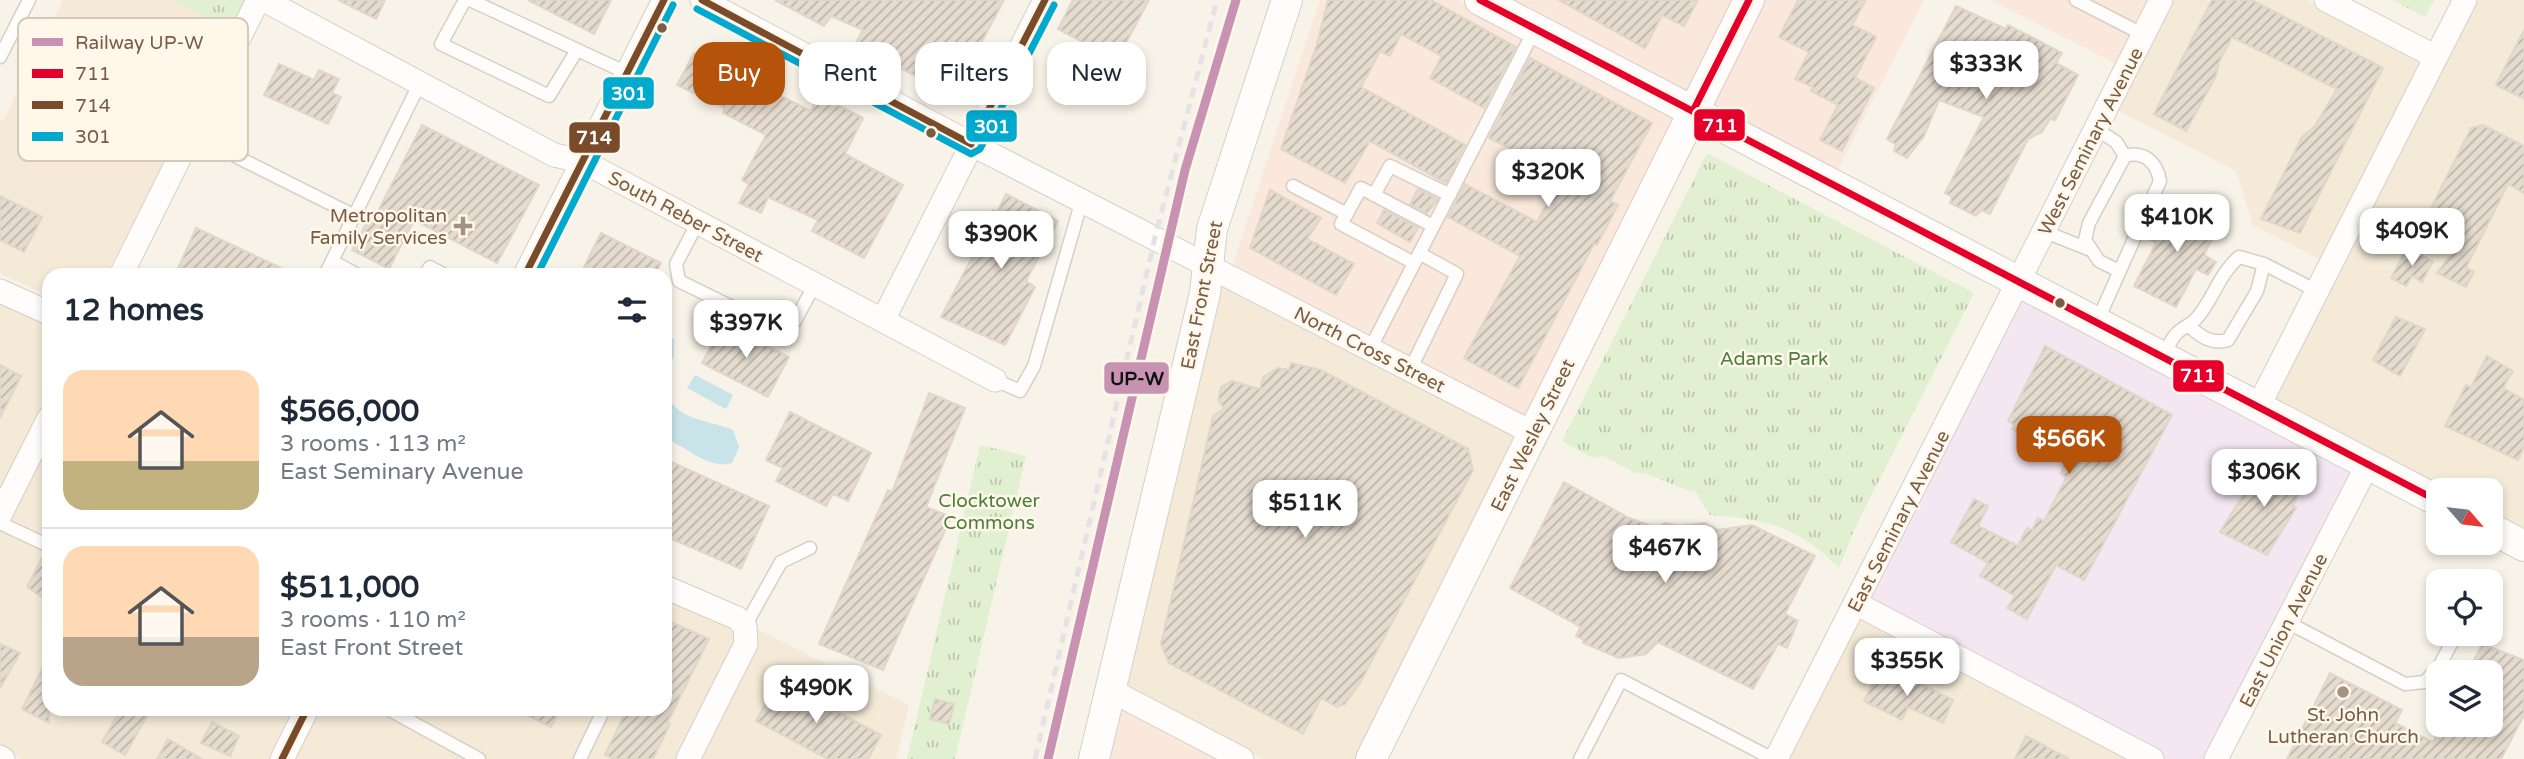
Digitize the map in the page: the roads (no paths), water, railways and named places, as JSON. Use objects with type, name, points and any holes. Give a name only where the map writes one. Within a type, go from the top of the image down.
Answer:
[{"type":"street","name":"South Reber Street","points":[[261,0],[554,155],[582,161],[995,380]]},
{"type":"street","points":[[248,25],[261,0]]},
{"type":"street","points":[[528,268],[664,0]]},
{"type":"street","name":"North Cross Street","points":[[702,0],[971,144],[1533,433]]},
{"type":"street","points":[[883,320],[1045,0]]},
{"type":"street","name":"East Front Street","points":[[1094,759],[1205,293],[1212,229],[1287,0]]},
{"type":"street","points":[[1480,0],[2426,495]]},
{"type":"street","name":"East Wesley Street","points":[[1371,759],[1749,0]]},
{"type":"street","name":"West Seminary Avenue","points":[[2018,281],[2161,0]]},
{"type":"street","points":[[2326,0],[2436,57]]},
{"type":"street","points":[[2258,407],[2465,0]]},
{"type":"street","points":[[124,268],[178,161]]},
{"type":"street","name":"East Seminary Avenue","points":[[1775,759],[1857,604],[2018,281]]},
{"type":"street","points":[[0,291],[42,310]]},
{"type":"street","points":[[0,515],[42,432]]},
{"type":"street","name":"East Union Avenue","points":[[2216,759],[2368,464]]},
{"type":"street","points":[[2503,535],[2524,546]]},
{"type":"street","points":[[672,590],[737,618],[745,626],[746,644],[688,759]]},
{"type":"street","points":[[1857,604],[2152,759]]},
{"type":"street","points":[[1110,690],[1242,759]]},
{"type":"street","points":[[282,759],[304,716]]},
{"type":"lane","points":[[20,18],[29,0]]},
{"type":"lane","points":[[464,0],[442,44],[550,96],[577,50]]},
{"type":"lane","points":[[470,0],[627,73]]},
{"type":"lane","points":[[2076,0],[2144,35]]},
{"type":"lane","points":[[0,57],[18,22]]},
{"type":"lane","points":[[1370,349],[1535,29]]},
{"type":"lane","points":[[328,268],[418,85]]},
{"type":"lane","points":[[2096,129],[2116,142],[2125,156]]},
{"type":"lane","points":[[2097,323],[2161,181],[2158,169],[2151,160],[2133,153],[2125,156],[2089,223],[2085,240],[2088,249],[2099,261],[2119,271]]},
{"type":"lane","points":[[245,161],[355,216]]},
{"type":"lane","points":[[1374,195],[1390,166],[1450,195]]},
{"type":"lane","points":[[1293,186],[1346,214]]},
{"type":"lane","points":[[1410,369],[1457,274],[1341,224],[1361,188],[1433,226]]},
{"type":"lane","points":[[995,380],[1020,391],[1034,366],[1082,200]]},
{"type":"lane","points":[[698,222],[676,264],[679,281],[781,331],[795,321],[815,284]]},
{"type":"lane","points":[[2043,231],[2088,249]]},
{"type":"lane","points":[[2163,357],[2176,334],[2203,309],[2224,269],[2239,257],[2264,264],[2317,290]]},
{"type":"lane","points":[[332,261],[345,268]]},
{"type":"lane","points":[[2188,325],[2206,340],[2228,340],[2257,291],[2264,264]]},
{"type":"lane","points":[[0,523],[42,543]]},
{"type":"lane","points":[[745,626],[781,562],[810,548]]},
{"type":"lane","points":[[2287,622],[2405,684],[2425,682],[2440,665],[2450,646]]},
{"type":"lane","points":[[1580,759],[1621,680],[1775,759]]},
{"type":"lane","points":[[401,716],[480,759]]},
{"type":"lane","points":[[580,759],[601,716]]},
{"type":"water","points":[[672,338],[674,339],[672,360]]},
{"type":"water","points":[[695,375],[733,395],[726,409],[687,388]]},
{"type":"water","points":[[672,403],[692,417],[733,430],[739,447],[732,463],[706,461],[672,442]]},
{"type":"railway","points":[[1035,759],[1155,237],[1217,0]]},
{"type":"rail line","name":"UP-W","points":[[1048,759],[1185,170],[1236,0]]},
{"type":"place","name":"Metropolitan Family Services","points":[[463,226]]},
{"type":"place","name":"St. John Lutheran Church","points":[[2343,692]]},
{"type":"park label","name":"Adams Park","points":[[1774,358]]},
{"type":"park label","name":"Clocktower Commons","points":[[989,511]]}]
